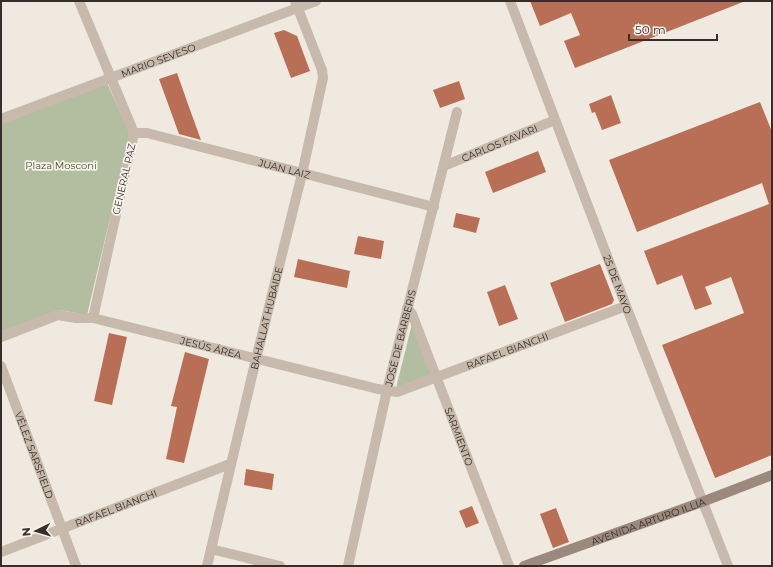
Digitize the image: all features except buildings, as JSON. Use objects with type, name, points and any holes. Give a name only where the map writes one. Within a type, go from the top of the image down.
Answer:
[{"type":"main road","name":"AVENIDA ARTURO ILLIA","points":[[524,566],[772,476]]},
{"type":"street","name":"GENERAL PAZ","points":[[79,1],[134,134],[93,318]]},
{"type":"street","name":"MARIO SEVESO","points":[[1,119],[296,5],[316,1]]},
{"type":"street","name":"25 DE MAYO","points":[[510,1],[626,306],[728,566]]},
{"type":"street","name":"BAHALLAT HUBAIDE","points":[[207,566],[230,464],[302,174],[323,78],[322,70],[296,5]]},
{"type":"street","name":"JOSÉ DE BARBERIS","points":[[348,566],[387,390],[457,112]]},
{"type":"street","name":"CARLOS FAVARI","points":[[444,166],[555,120]]},
{"type":"street","name":"JUAN LAIZ","points":[[134,134],[147,134],[434,207]]},
{"type":"street","name":"RAFAEL BIANCHI","points":[[387,390],[401,391],[626,306]]},
{"type":"street","name":"SARMIENTO","points":[[407,308],[412,314],[437,377],[509,566]]},
{"type":"street","name":"JESÚS ÁREA","points":[[1,337],[58,315],[76,318],[93,318],[387,390]]},
{"type":"street","name":"VÉLEZ SARSFIELD","points":[[1,366],[76,566]]},
{"type":"street","name":"RAFAEL BIANCHI","points":[[1,552],[230,464]]},
{"type":"street","points":[[211,549],[280,566]]},
{"type":"green space","name":"Plaza Mosconi","points":[[107,83],[130,134],[87,315],[59,310],[1,332],[1,124]]},
{"type":"green space","points":[[412,324],[433,376],[396,388]]}]
